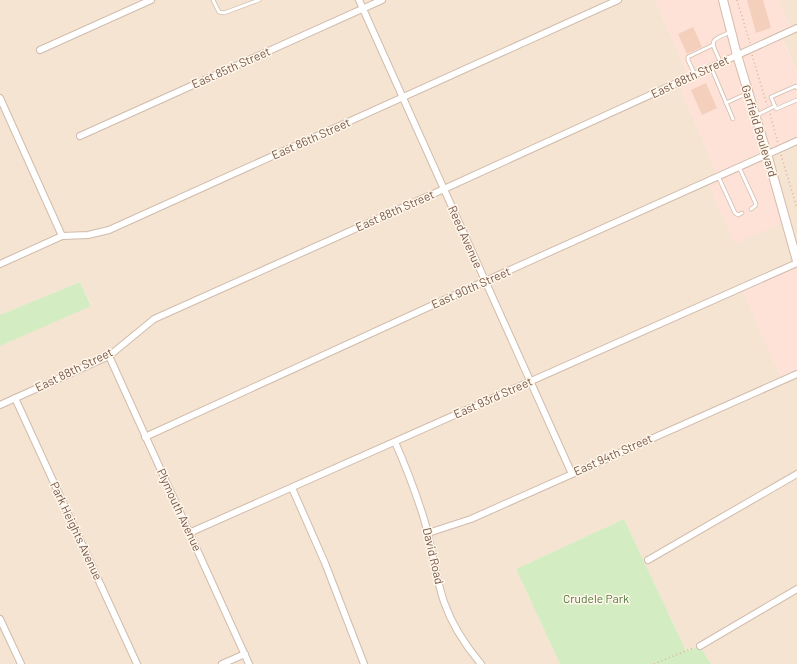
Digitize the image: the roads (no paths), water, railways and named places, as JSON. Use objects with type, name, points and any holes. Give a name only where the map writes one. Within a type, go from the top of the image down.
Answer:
[{"type":"street","points":[[40,50],[151,0]]},
{"type":"street","name":"Reed Avenue","points":[[359,0],[572,474]]},
{"type":"street","name":"East 85th Street","points":[[80,136],[382,0]]},
{"type":"street","name":"East 86th Street","points":[[0,264],[62,236],[88,236],[109,230],[618,0]]},
{"type":"street","name":"Garfield Boulevard","points":[[723,0],[737,55],[767,154],[797,262]]},
{"type":"street","name":"East 88th Street","points":[[0,405],[109,356],[154,319],[797,28]]},
{"type":"street","points":[[0,98],[62,236]]},
{"type":"street","name":"East 90th Street","points":[[145,437],[797,141]]},
{"type":"street","name":"East 93rd Street","points":[[189,533],[797,262]]},
{"type":"street","name":"Plymouth Avenue","points":[[109,356],[250,664]]},
{"type":"street","name":"East 94th Street","points":[[428,533],[471,519],[797,374]]},
{"type":"street","name":"Park Heights Avenue","points":[[15,398],[137,664]]},
{"type":"street","name":"David Road","points":[[395,442],[413,485],[428,533],[441,590],[448,611],[459,633],[481,664]]},
{"type":"street","points":[[648,560],[797,474]]},
{"type":"street","points":[[292,488],[322,555],[364,664]]},
{"type":"street","points":[[700,646],[797,589]]},
{"type":"street","points":[[0,619],[21,664]]},
{"type":"street","points":[[222,664],[245,654]]},
{"type":"lane","points":[[213,0],[219,12],[224,13],[259,0]]},
{"type":"lane","points":[[721,62],[713,45],[714,39],[731,32]]},
{"type":"lane","points":[[694,75],[688,57],[713,45]]},
{"type":"lane","points":[[711,67],[733,119]]},
{"type":"lane","points":[[797,88],[796,86],[771,97],[776,109],[797,100]]},
{"type":"lane","points":[[726,103],[748,93]]},
{"type":"lane","points":[[755,116],[775,106]]},
{"type":"lane","points":[[739,167],[756,204],[751,209]]},
{"type":"lane","points":[[718,176],[735,213],[738,215],[742,213]]},
{"type":"park label","name":"Crudele Park","points":[[596,599]]}]
